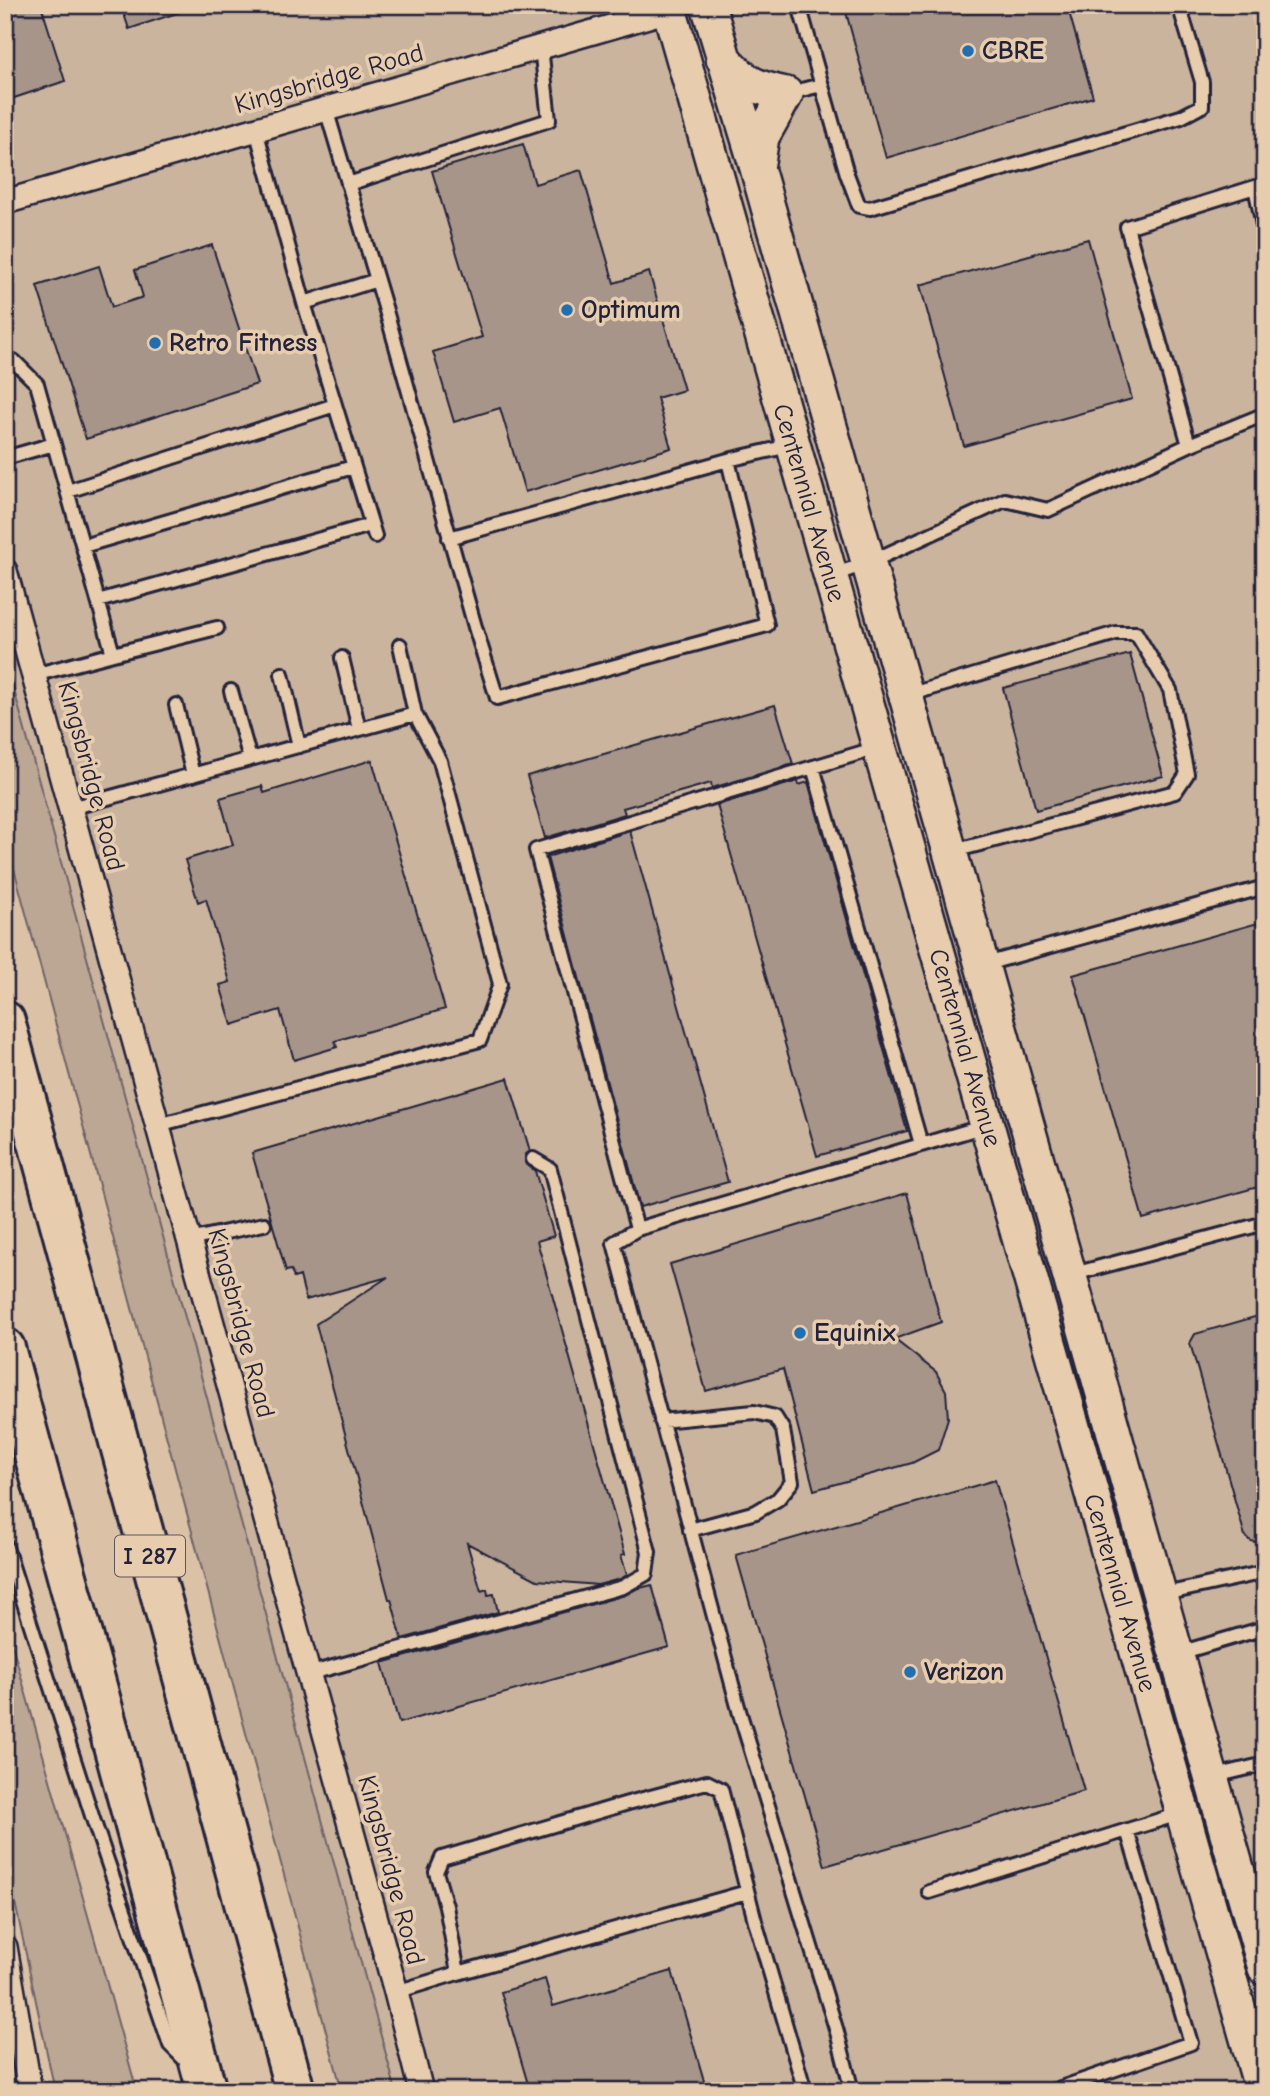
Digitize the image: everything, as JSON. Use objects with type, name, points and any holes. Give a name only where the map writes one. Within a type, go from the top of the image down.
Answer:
[{"type":"highway","name":"I 287","points":[[5,1021],[295,2091]]},
{"type":"highway","points":[[5,1348],[206,2085]]},
{"type":"main road","name":"Centennial Avenue","points":[[708,5],[757,168],[1265,1968]]},
{"type":"main road","name":"Centennial Avenue","points":[[668,8],[1262,2091]]},
{"type":"main road","points":[[723,58],[743,79],[762,89],[786,94],[762,137],[757,168]]},
{"type":"street","name":"Kingsbridge Road","points":[[5,202],[668,8]]},
{"type":"street","name":"Kingsbridge Road","points":[[5,571],[421,2091]]},
{"type":"street","points":[[5,1947],[30,2091]]},
{"type":"lane","points":[[799,5],[846,174],[859,206],[870,208],[1181,117],[1202,106],[1202,82],[1180,5]]},
{"type":"lane","points":[[348,184],[548,120],[541,47]]},
{"type":"lane","points":[[786,94],[821,85]]},
{"type":"lane","points":[[326,109],[497,698],[767,625],[728,460]]},
{"type":"lane","points":[[98,601],[373,531],[304,303],[257,130]]},
{"type":"lane","points":[[1189,445],[1127,227],[1255,187],[1265,235]]},
{"type":"lane","points":[[304,303],[377,280]]},
{"type":"lane","points":[[5,363],[14,361],[37,384],[113,654]]},
{"type":"lane","points":[[68,492],[335,405]]},
{"type":"lane","points":[[830,576],[868,563],[1005,500],[1048,510],[1189,445],[1265,414]]},
{"type":"lane","points":[[5,458],[54,444]]},
{"type":"lane","points":[[449,538],[728,460],[793,445]]},
{"type":"lane","points":[[83,546],[353,467]]},
{"type":"lane","points":[[34,674],[217,628]]},
{"type":"lane","points":[[906,696],[1116,633],[1136,633],[1170,690],[1187,774],[1175,792],[950,852]]},
{"type":"lane","points":[[158,1125],[480,1040],[500,984],[440,761],[415,714],[400,645]]},
{"type":"lane","points":[[342,658],[359,729]]},
{"type":"lane","points":[[282,674],[299,746]]},
{"type":"lane","points":[[231,691],[250,759]]},
{"type":"lane","points":[[176,705],[193,775]]},
{"type":"lane","points":[[71,808],[415,714]]},
{"type":"lane","points":[[638,1228],[536,850],[879,747]]},
{"type":"lane","points":[[813,767],[921,1144]]},
{"type":"lane","points":[[982,965],[1265,887]]},
{"type":"lane","points":[[852,2091],[837,2032],[740,1714],[614,1243],[638,1228],[987,1126]]},
{"type":"lane","points":[[308,1674],[623,1587],[646,1574],[649,1552],[550,1169],[533,1159]]},
{"type":"lane","points":[[1069,1275],[1265,1223]]},
{"type":"lane","points":[[189,1240],[264,1224]]},
{"type":"lane","points":[[661,1421],[754,1412],[775,1417],[783,1430],[792,1482],[778,1499],[756,1512],[690,1530]]},
{"type":"lane","points":[[5,1544],[93,1819],[170,2045],[206,2085]]},
{"type":"lane","points":[[1160,1595],[1265,1572]]},
{"type":"lane","points":[[1176,1654],[1261,1629],[1265,1640]]},
{"type":"lane","points":[[1211,1777],[1265,1764]]},
{"type":"lane","points":[[458,1972],[446,1906],[436,1872],[442,1858],[707,1782],[721,1789],[747,1892],[804,2091]]},
{"type":"lane","points":[[929,1892],[1183,1813]]},
{"type":"lane","points":[[1052,2091],[1191,2043],[1127,1830]]},
{"type":"lane","points":[[396,1992],[458,1972],[747,1892]]},
{"type":"shaded area","points":[[5,5],[1248,5],[1265,76],[1265,2091],[396,2091],[5,657]]},
{"type":"shaded area","points":[[5,657],[396,2091],[342,2091],[5,835]]},
{"type":"shaded area","points":[[5,1619],[137,2091],[55,2091],[5,1855]]},
{"type":"building","points":[[5,5],[41,5],[65,81],[5,101]]},
{"type":"building","points":[[121,5],[192,5],[192,8],[129,29]]},
{"type":"building","name":"CBRE","points":[[844,5],[1067,5],[1093,97],[886,158]]},
{"type":"building","name":"Optimum","points":[[523,144],[535,184],[581,170],[614,283],[649,272],[684,390],[657,398],[671,448],[525,492],[500,408],[454,422],[433,352],[482,337],[432,171]]},
{"type":"building","points":[[1088,239],[1132,399],[964,446],[920,285]]},
{"type":"building","points":[[212,245],[257,384],[86,439],[37,286],[99,266],[112,307],[143,297],[135,270]]},
{"type":"building","points":[[1130,654],[1163,776],[1036,810],[1003,688]]},
{"type":"building","points":[[775,705],[793,764],[712,788],[711,783],[623,808],[625,814],[545,838],[527,776]]},
{"type":"building","points":[[372,760],[445,1009],[335,1041],[337,1047],[294,1060],[280,1010],[232,1025],[220,985],[230,982],[206,899],[198,902],[185,860],[233,845],[220,798],[262,786],[264,793]]},
{"type":"building","points":[[798,781],[799,785],[808,782],[907,1131],[817,1156],[717,805]]},
{"type":"building","points":[[630,831],[728,1182],[640,1207],[547,857]]},
{"type":"building","points":[[1265,921],[1265,1185],[1143,1219],[1073,975]]},
{"type":"building","points":[[508,1078],[530,1151],[525,1155],[525,1163],[535,1171],[554,1236],[537,1241],[625,1554],[621,1555],[627,1575],[598,1585],[537,1580],[467,1543],[481,1591],[487,1589],[488,1595],[494,1594],[498,1612],[402,1639],[316,1324],[388,1277],[306,1300],[300,1276],[294,1278],[291,1270],[286,1271],[252,1153]]},
{"type":"building","name":"Equinix","points":[[907,1193],[941,1322],[894,1339],[936,1372],[946,1391],[948,1418],[938,1450],[912,1463],[814,1490],[783,1369],[706,1391],[670,1264]]},
{"type":"building","points":[[1265,1314],[1265,1539],[1254,1542],[1245,1536],[1190,1343],[1195,1334]]},
{"type":"building","name":"Verizon","points":[[995,1480],[1084,1791],[825,1866],[736,1555]]},
{"type":"building","points":[[652,1585],[669,1647],[399,1723],[382,1663],[625,1595]]},
{"type":"building","points":[[672,1971],[707,2091],[530,2091],[501,1992],[545,1979],[553,2006]]},
{"type":"place","name":"CBRE","points":[[968,51]]},
{"type":"place","name":"Optimum","points":[[567,310]]},
{"type":"place","name":"Retro Fitness","points":[[155,343]]},
{"type":"place","name":"Equinix","points":[[800,1333]]},
{"type":"place","name":"Verizon","points":[[910,1672]]}]
